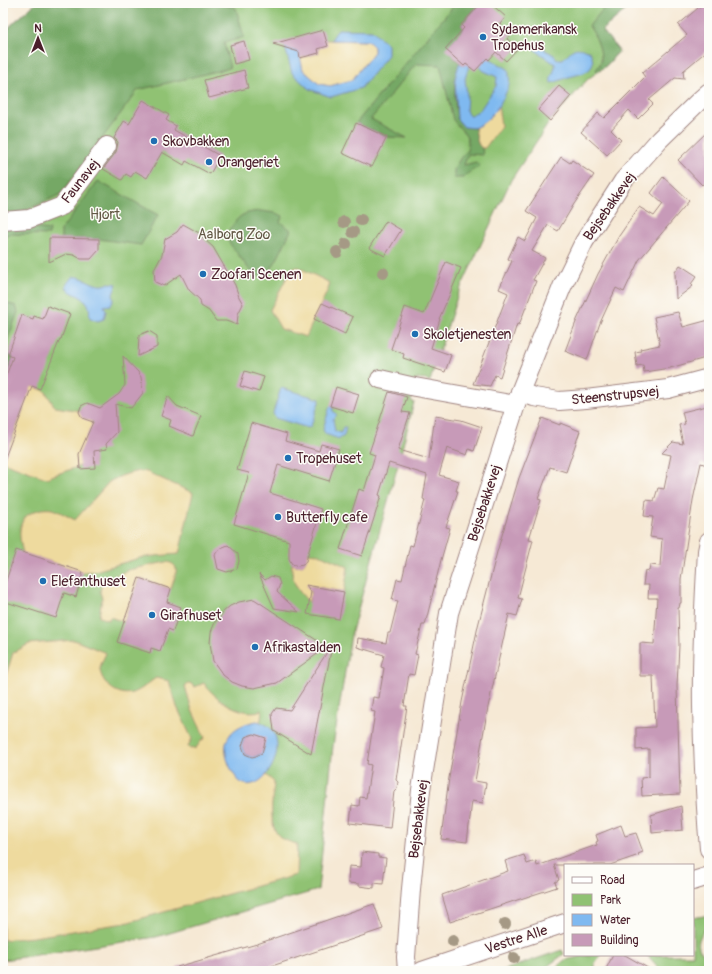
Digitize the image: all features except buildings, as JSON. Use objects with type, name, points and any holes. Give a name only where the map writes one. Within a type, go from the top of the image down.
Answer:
[{"type":"street","name":"Bejsebakkevej","points":[[407,971],[406,957],[411,889],[421,790],[449,613],[518,399],[562,286],[584,242],[624,181],[659,140],[709,92]]},
{"type":"street","name":"Faunavej","points":[[3,221],[29,219],[62,206],[107,146]]},
{"type":"street","name":"Steenstrupsvej","points":[[380,379],[415,387],[518,399],[534,397],[559,401],[668,389],[709,378]]},
{"type":"street","points":[[709,541],[707,551],[703,628],[702,706],[705,800],[709,850]]},
{"type":"street","points":[[694,881],[709,876]]},
{"type":"street","name":"Vestre Alle","points":[[422,971],[564,923]]},
{"type":"green space","name":"Aalborg Zoo","points":[[36,3],[634,3],[602,30],[619,51],[607,65],[588,79],[550,121],[511,180],[458,294],[430,381],[417,378],[411,401],[414,402],[399,461],[351,635],[333,746],[318,890],[156,937],[3,960],[3,36],[11,25]]},
{"type":"green space","points":[[36,3],[218,3],[236,8],[244,37],[224,43],[230,68],[138,90],[61,194],[8,218],[3,218],[3,36],[11,25]]},
{"type":"green space","points":[[456,3],[477,3],[479,5],[461,25],[464,28],[447,47],[456,55],[454,58],[460,63],[455,78],[457,119],[464,127],[475,128],[483,155],[468,154],[464,165],[476,162],[480,166],[463,178],[454,178],[454,169],[461,157],[467,151],[468,142],[466,135],[453,120],[440,65],[416,64],[371,119],[407,138],[387,137],[356,123]]},
{"type":"green space","points":[[608,3],[634,3],[602,30],[619,51],[607,65],[598,72],[596,70],[600,64],[601,56],[596,38],[589,26]]},
{"type":"green space","name":"Hjort","points":[[98,181],[158,215],[141,245],[99,239],[61,239],[61,230]]},
{"type":"green space","points":[[261,211],[283,216],[280,222],[291,230],[271,269],[263,276],[257,276],[251,272],[225,237],[242,215]]},
{"type":"green space","points":[[13,226],[50,230],[49,235],[10,234],[3,236],[3,227]]},
{"type":"green space","points":[[3,302],[16,306],[18,312],[3,353]]},
{"type":"green space","points":[[3,353],[13,357],[3,384]]},
{"type":"green space","points":[[709,915],[709,925],[707,925],[704,930],[700,939],[699,947],[700,950],[709,958],[709,971],[662,971],[648,956],[694,956],[694,918]]},
{"type":"green space","points":[[562,950],[564,954],[541,971],[501,971]]},
{"type":"green space","points":[[584,956],[600,956],[595,963],[595,971],[551,971],[565,960]]},
{"type":"sand","points":[[326,40],[368,41],[374,47],[374,52],[352,80],[330,86],[319,84],[303,70],[300,58],[319,53],[318,49]]},
{"type":"sand","points":[[498,105],[501,126],[485,148],[482,148],[478,142],[475,128],[489,118]]},
{"type":"sand","points":[[298,267],[328,282],[329,287],[306,337],[281,329],[270,310],[291,269]]},
{"type":"sand","points":[[25,383],[45,391],[55,407],[87,412],[98,437],[80,466],[46,478],[3,462],[3,439],[11,442],[23,410]]},
{"type":"sand","points":[[140,471],[147,472],[193,493],[179,554],[143,557],[95,571],[83,572],[23,553],[20,541],[20,530],[21,524],[28,515],[38,510],[52,509],[75,520],[109,482],[124,475]]},
{"type":"sand","points":[[307,553],[319,554],[348,567],[344,592],[312,586],[309,602],[305,598],[294,581],[292,564],[299,566],[303,564],[306,560]]},
{"type":"sand","points":[[166,562],[171,563],[176,568],[171,589],[139,578],[124,622],[110,617],[109,620],[99,617],[102,598],[100,592],[102,582],[128,570]]},
{"type":"sand","points":[[74,640],[106,653],[101,663],[101,675],[107,684],[116,691],[127,694],[132,693],[141,689],[156,678],[169,681],[177,707],[192,739],[188,746],[190,749],[196,748],[205,738],[192,710],[185,686],[190,683],[195,687],[204,683],[222,701],[238,709],[254,712],[262,710],[261,719],[254,734],[246,737],[243,741],[243,750],[245,754],[252,757],[260,771],[274,782],[272,803],[273,826],[280,837],[297,844],[296,875],[125,923],[3,940],[3,681],[13,653],[29,644]]},
{"type":"water","points":[[338,29],[372,30],[388,45],[388,55],[361,88],[331,97],[309,89],[292,73],[285,47],[299,52],[303,70],[319,84],[330,86],[352,80],[374,52],[374,47],[368,41],[331,40]]},
{"type":"water","points":[[539,41],[543,43],[545,50],[554,55],[557,59],[563,59],[572,50],[577,48],[590,52],[593,63],[585,72],[551,83],[555,64],[531,47],[532,44]]},
{"type":"water","points":[[487,57],[508,69],[509,85],[492,115],[475,128],[464,127],[457,119],[455,78],[459,64],[460,63],[464,66],[466,64],[469,66],[465,79],[467,95],[466,110],[468,115],[473,115],[480,110],[496,86],[497,77],[479,67]]},
{"type":"water","points":[[72,277],[82,278],[100,285],[109,283],[117,284],[113,294],[114,300],[111,305],[104,306],[106,311],[104,319],[98,321],[90,318],[88,304],[86,301],[67,289],[66,285]]},
{"type":"water","points":[[281,388],[320,399],[311,426],[308,428],[275,418],[273,413]]},
{"type":"water","points":[[330,406],[333,407],[333,411],[337,415],[333,419],[335,431],[341,433],[343,427],[346,427],[344,436],[339,439],[325,434],[323,429]]},
{"type":"water","points":[[257,721],[270,728],[276,738],[277,750],[274,763],[267,774],[258,782],[249,785],[239,781],[236,777],[227,759],[226,751],[226,743],[233,731],[247,723]],"holes":[[[254,734],[264,743],[263,750],[256,756],[249,756],[245,754],[242,746],[245,737]]]},
{"type":"place","name":"Sydamerikansk Tropehus","points":[[483,37]]},
{"type":"place","name":"Skovbakken","points":[[154,141]]},
{"type":"place","name":"Orangeriet","points":[[209,162]]},
{"type":"place","name":"Zoofari Scenen","points":[[203,274]]},
{"type":"place","name":"Skoletjenesten","points":[[415,334]]},
{"type":"place","name":"Tropehuset","points":[[288,458]]},
{"type":"place","name":"Butterfly cafe","points":[[278,517]]},
{"type":"place","name":"Elefanthuset","points":[[43,581]]},
{"type":"place","name":"Girafhuset","points":[[152,615]]},
{"type":"place","name":"Afrikastalden","points":[[255,647]]}]
